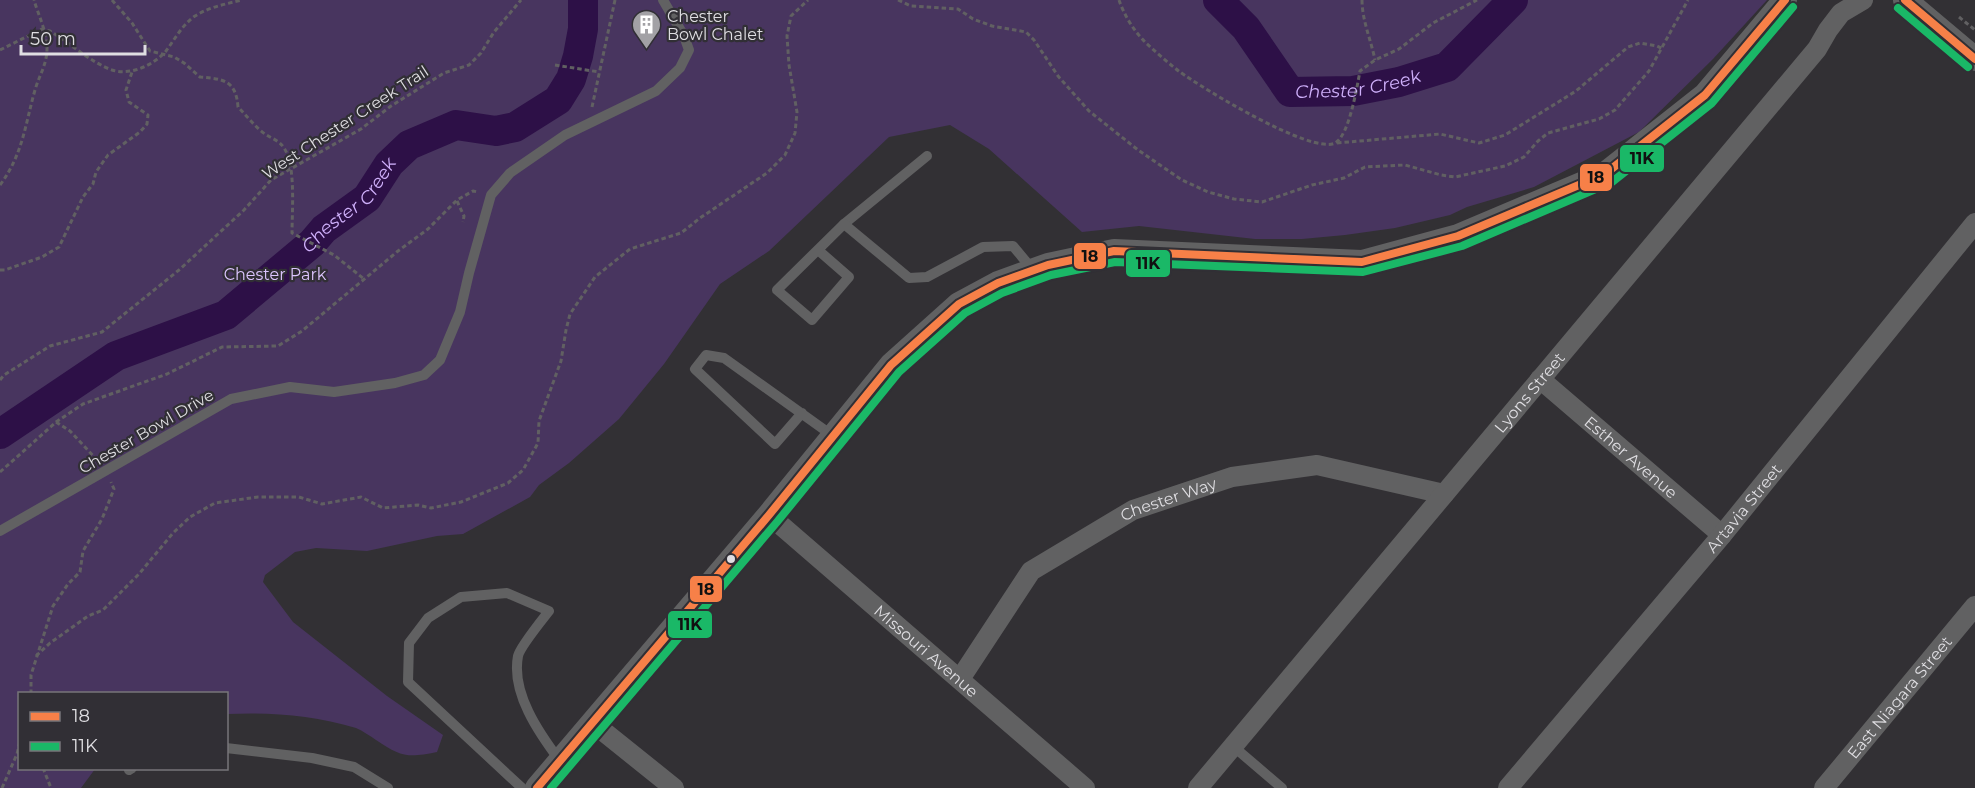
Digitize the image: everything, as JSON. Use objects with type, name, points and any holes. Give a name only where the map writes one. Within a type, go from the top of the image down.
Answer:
[{"type":"street","points":[[537,788],[769,515],[891,365],[959,304],[998,283],[1033,270],[1114,251],[1362,262],[1458,236],[1605,174],[1705,95],[1785,0]]},
{"type":"street","name":"Lyons Street","points":[[1198,788],[1817,50],[1828,30],[1842,13],[1863,0]]},
{"type":"street","points":[[1905,0],[1975,59]]},
{"type":"street","name":"Artavia Street","points":[[1508,788],[1722,535],[1975,223]]},
{"type":"street","name":"Esther Avenue","points":[[1540,379],[1722,535]]},
{"type":"street","name":"Chester Way","points":[[960,679],[1031,571],[1133,510],[1232,477],[1317,465],[1444,494]]},
{"type":"street","name":"Missouri Avenue","points":[[769,515],[1085,788]]},
{"type":"street","name":"East Niagara Street","points":[[1824,788],[1975,606]]},
{"type":"street","points":[[593,723],[674,788]]},
{"type":"lane","name":"Chester Bowl Drive","points":[[0,531],[231,399],[290,387],[334,392],[395,383],[424,375],[440,360],[460,312],[491,195],[510,172],[565,135],[656,91],[680,68],[689,50],[684,36],[663,0]]},
{"type":"lane","points":[[818,250],[849,277],[812,320],[777,291],[818,250],[844,224],[927,156]]},
{"type":"lane","points":[[844,224],[909,278],[927,277],[983,247],[1013,246],[1033,270]]},
{"type":"lane","points":[[802,413],[775,444],[695,369],[706,355],[724,358],[802,413],[833,436]]},
{"type":"lane","points":[[522,788],[408,682],[409,643],[428,618],[461,597],[507,593],[549,611],[518,654],[517,680],[535,728],[560,761]]},
{"type":"lane","points":[[1234,747],[1282,788]]},
{"type":"lane","points":[[228,748],[312,758],[354,767],[388,788]]},
{"type":"path","points":[[0,185],[17,158],[36,87],[45,66],[48,48],[34,0]]},
{"type":"path","points":[[112,0],[132,23],[150,51],[174,57],[200,77],[223,79],[233,88],[238,107],[266,135],[284,147],[288,155],[292,180],[292,232],[334,255],[364,279]]},
{"type":"path","points":[[0,50],[42,30],[60,37],[114,70],[132,72],[162,55],[181,29],[194,16],[217,6],[242,0]]},
{"type":"path","name":"West Chester Creek Trail","points":[[0,380],[4,375],[50,345],[102,332],[179,270],[244,210],[271,180],[361,129],[391,106],[444,73],[469,65],[481,53],[494,32],[521,0]]},
{"type":"path","points":[[588,123],[615,0]]},
{"type":"path","points":[[36,656],[88,616],[103,610],[139,574],[173,533],[190,517],[215,503],[269,497],[298,497],[322,504],[361,497],[383,508],[418,505],[431,508],[461,502],[508,483],[523,470],[538,443],[539,422],[561,361],[570,314],[595,277],[630,249],[681,233],[768,173],[785,155],[795,133],[797,112],[787,36],[791,16],[808,0]]},
{"type":"path","points":[[898,0],[911,6],[958,9],[973,19],[992,26],[1026,32],[1034,39],[1058,76],[1089,111],[1138,150],[1182,180],[1208,192],[1234,199],[1262,202],[1311,185],[1344,178],[1365,167],[1405,165],[1455,177],[1505,166],[1524,157],[1548,133],[1599,118],[1615,110],[1649,71],[1663,50],[1688,0]]},
{"type":"path","points":[[1119,0],[1123,12],[1144,40],[1180,72],[1238,108],[1294,136],[1327,145],[1440,134],[1479,142],[1493,139],[1505,135],[1576,91],[1628,47],[1640,43],[1658,46],[1663,50]]},
{"type":"path","points":[[1362,0],[1364,18],[1371,37],[1375,60]]},
{"type":"path","points":[[1336,143],[1343,135],[1352,109],[1360,71],[1375,60],[1399,50],[1433,23],[1477,0]]},
{"type":"path","points":[[555,65],[599,72]]},
{"type":"path","points":[[0,270],[42,257],[59,247],[83,197],[93,184],[96,172],[108,155],[140,132],[147,124],[148,115],[129,102],[126,90],[132,72]]},
{"type":"path","points":[[0,472],[56,422],[83,404],[166,374],[222,347],[278,346],[302,331],[428,229],[457,200],[473,190],[491,195]]},
{"type":"path","points":[[457,200],[464,216],[463,222]]},
{"type":"path","points":[[56,422],[70,431],[89,452]]},
{"type":"path","points":[[31,692],[36,656],[53,606],[68,584],[80,572],[83,551],[102,519],[114,489],[107,471]]},
{"type":"path","points":[[2,788],[18,750]]},
{"type":"path","points":[[44,770],[51,788]]},
{"type":"green space","name":"Chester Park","points":[[0,0],[1767,0],[1713,59],[1639,132],[1534,187],[1467,207],[1450,215],[1395,228],[1302,239],[1255,239],[1139,226],[1082,232],[989,149],[950,125],[889,137],[769,251],[720,284],[664,364],[619,419],[569,463],[539,485],[530,497],[463,534],[437,536],[367,551],[316,548],[295,552],[265,575],[263,582],[293,622],[387,696],[443,735],[437,752],[405,755],[356,728],[308,717],[228,714],[228,692],[18,692],[18,770],[94,770],[81,788],[0,788]]},
{"type":"waterway","name":"Chester Creek","points":[[0,434],[116,356],[226,315],[312,243],[324,229],[367,198],[389,164],[409,145],[456,125],[496,131],[515,127],[558,100],[571,79],[578,56],[583,29],[583,0]]},
{"type":"waterway","name":"Chester Creek","points":[[1218,0],[1246,28],[1290,92],[1353,91],[1399,82],[1447,67],[1513,0]]},
{"type":"transit line","name":"18","points":[[537,788],[769,515],[891,365],[959,304],[998,283],[1048,265],[1114,251],[1362,262],[1458,236],[1605,174],[1705,95],[1785,0]]},
{"type":"transit line","name":"18","points":[[1905,0],[1975,59]]},
{"type":"transit line","name":"11K","points":[[551,788],[777,522],[899,372],[965,313],[1002,293],[1051,275],[1115,262],[1363,272],[1462,246],[1612,182],[1712,103],[1793,7]]},
{"type":"transit line","name":"11K","points":[[1898,8],[1968,67]]},
{"type":"place","name":"Chester Bowl Chalet","points":[[646,50]]}]
